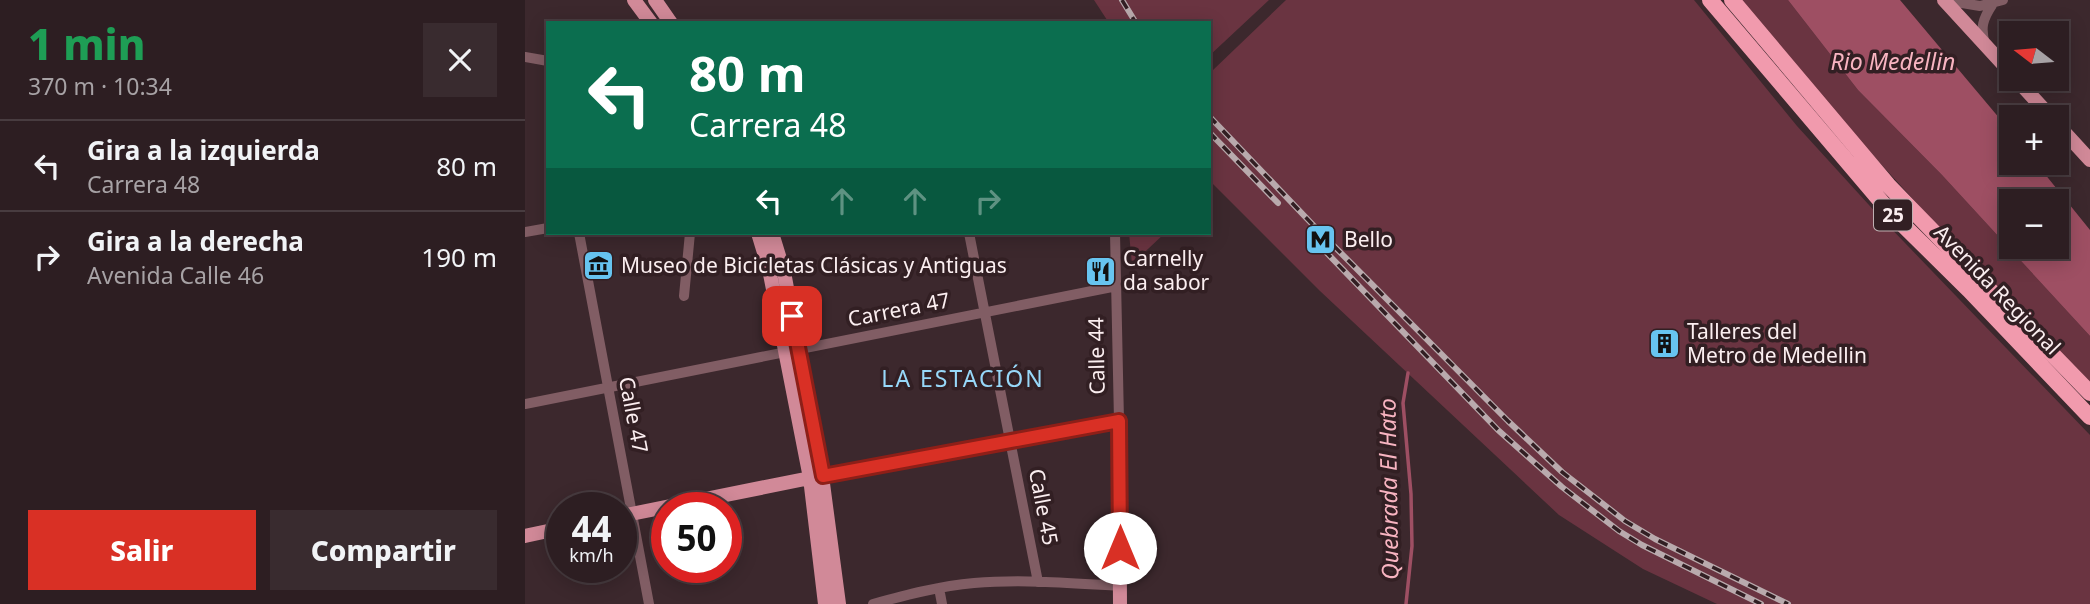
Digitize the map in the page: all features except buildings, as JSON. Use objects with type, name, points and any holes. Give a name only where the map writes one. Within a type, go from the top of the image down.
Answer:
[{"type":"highway","name":"Avenida Regional","points":[[1710,0],[1890,212],[2090,417]]},
{"type":"highway","name":"Avenida Regional","points":[[1732,0],[1888,185],[2090,393]]},
{"type":"main road","points":[[634,0],[650,21]]},
{"type":"main road","points":[[655,0],[670,21]]},
{"type":"main road","points":[[1944,0],[1999,60]]},
{"type":"main road","points":[[2027,91],[2040,105]]},
{"type":"main road","points":[[2069,137],[2090,160]]},
{"type":"main road","points":[[759,235],[791,351],[839,604]]},
{"type":"main road","points":[[773,235],[784,272],[791,351]]},
{"type":"main road","points":[[637,513],[1119,421]]},
{"type":"main road","name":"Calle 44","points":[[1119,421],[1120,604]]},
{"type":"main road","points":[[816,477],[825,604]]},
{"type":"main road","points":[[525,536],[546,531]]},
{"type":"street","points":[[1944,0],[1980,6],[2003,0]]},
{"type":"street","points":[[1986,46],[1981,30],[1983,19],[1992,5]]},
{"type":"street","points":[[525,57],[546,61]]},
{"type":"street","points":[[525,232],[546,228]]},
{"type":"street","name":"Calle 47","points":[[579,235],[608,387],[624,492]]},
{"type":"street","points":[[684,296],[689,235]]},
{"type":"street","name":"Calle 45","points":[[969,235],[1038,582]]},
{"type":"street","name":"Calle 44","points":[[1115,235],[1119,421]]},
{"type":"street","name":"Carrera 47","points":[[525,404],[1117,286]]},
{"type":"street","name":"Calle 47","points":[[637,555],[649,604]]},
{"type":"street","points":[[873,604],[939,588],[983,583],[1038,582],[1120,586]]},
{"type":"street","points":[[939,588],[942,604]]},
{"type":"shaded area","points":[[1094,0],[1269,0],[1211,54],[1211,21],[1108,21]]},
{"type":"shaded area","points":[[1286,0],[1694,0],[1797,126],[1879,216],[2090,435],[2090,604],[1717,604],[1643,569],[1559,515],[1320,291],[1211,182],[1211,68],[1213,70]]},
{"type":"shaded area","points":[[1741,0],[1788,0],[1858,90],[1999,237],[1999,259],[2019,259],[2090,336],[2090,384],[1946,235],[1836,115]]},
{"type":"shaded area","points":[[1129,235],[1163,235],[1132,264]]},
{"type":"water","name":"Rio Medellin","points":[[1788,0],[1900,0],[1999,118],[1999,175],[2046,175],[2057,189],[1999,189],[1999,237],[1858,90]]},
{"type":"water","name":"Rio Medellin","points":[[2069,204],[2090,230],[2090,336],[2019,259],[2069,259]]},
{"type":"waterway","name":"Quebrada El Hato","points":[[1406,604],[1412,546],[1411,494],[1403,403],[1408,373]]},
{"type":"railway","points":[[1122,0],[1135,21]]},
{"type":"railway","points":[[1211,118],[1314,226],[1562,472],[1625,521],[1655,539],[1788,604]]},
{"type":"railway","points":[[1211,134],[1278,203]]},
{"type":"railway","points":[[1324,250],[1498,430],[1562,487],[1619,531],[1642,545],[1761,604]]},
{"type":"place","name":"Bello","points":[[1321,240]]},
{"type":"place","name":"Museo de Bicicletas Clásicas y Antiguas","points":[[598,266]]},
{"type":"place","name":"Carnelly da sabor","points":[[1100,271]]},
{"type":"place","name":"Talleres del Metro de Medellin","points":[[1664,344]]},
{"type":"district","name":"LA ESTACIÓN","points":[[963,379]]},
{"type":"route","points":[[792,316],[823,476],[1119,421],[1120,548]]}]
